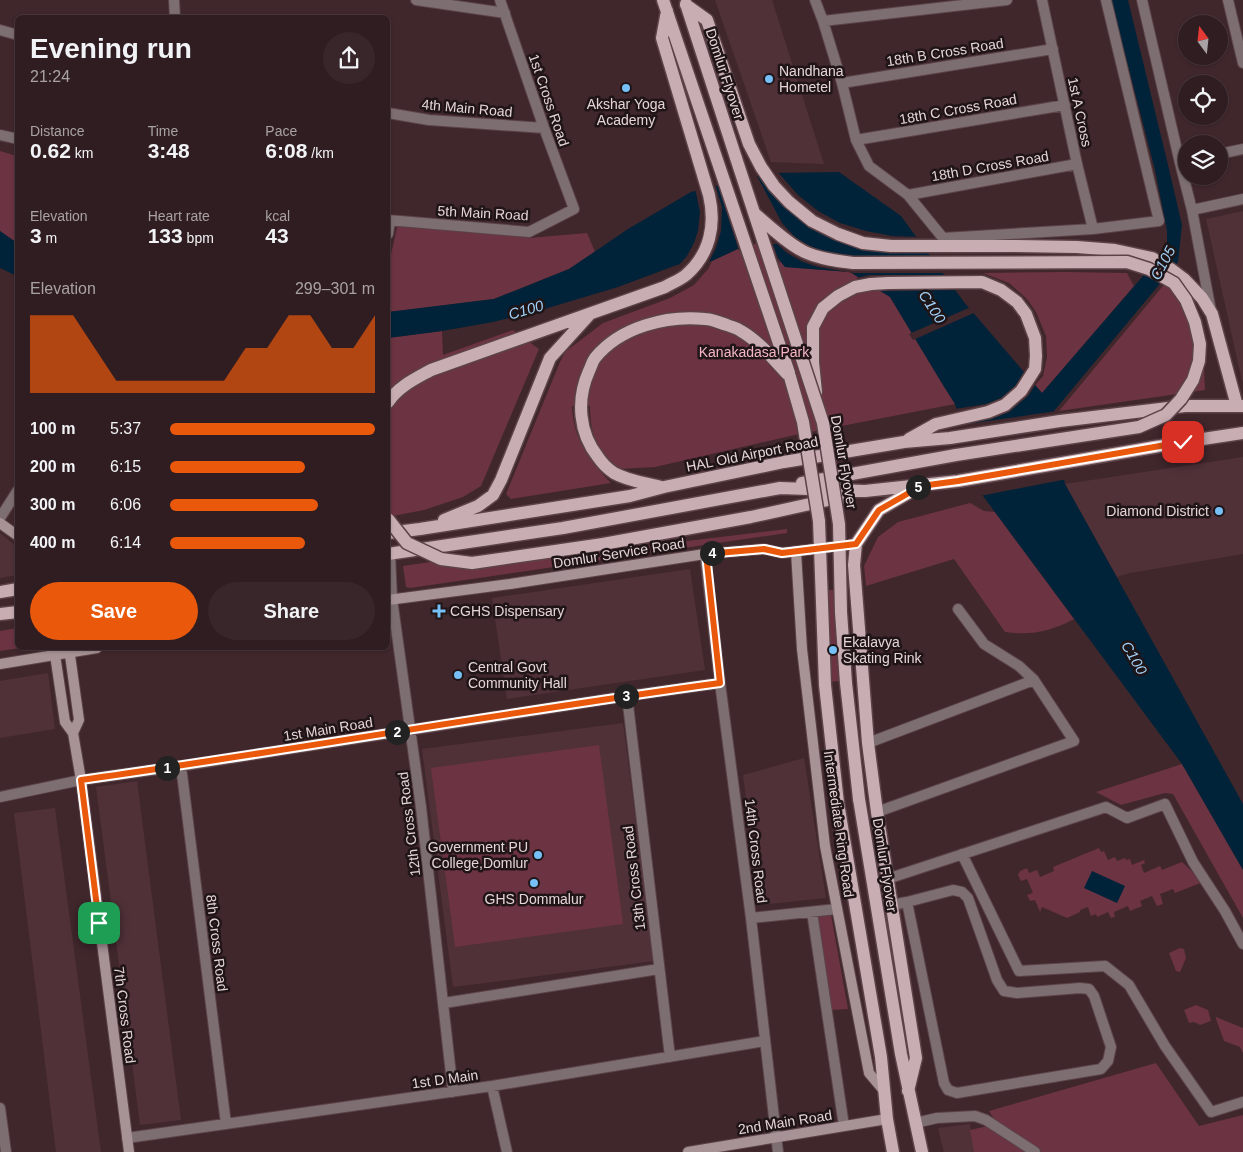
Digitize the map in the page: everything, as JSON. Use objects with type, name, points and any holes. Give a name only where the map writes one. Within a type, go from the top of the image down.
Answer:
[{"type":"main road","name":"Domlur Flyover","points":[[686,3],[823,423],[839,524],[841,612],[846,683],[859,799],[901,1054],[922,1152]]},
{"type":"main road","points":[[686,3],[707,20],[750,144],[761,168],[789,202],[812,221],[838,234],[863,243],[891,246],[1077,247],[1116,250],[1152,258],[1184,279],[1202,298],[1212,314],[1240,406]]},
{"type":"main road","points":[[665,5],[790,377],[803,422],[819,521],[825,686],[838,803],[881,1057],[887,1119],[893,1152]]},
{"type":"main road","points":[[390,399],[398,389],[431,370],[665,286],[685,276],[698,262],[712,232],[713,209],[662,38],[665,5]]},
{"type":"main road","points":[[390,554],[563,528],[956,455],[1139,427],[1166,415],[1181,399],[1193,380],[1199,361],[1200,344],[1195,322],[1186,300],[1174,283],[1149,269],[1126,262],[853,263],[829,260],[805,252],[784,238],[754,212]]},
{"type":"main road","points":[[816,402],[813,327],[823,308],[838,296],[855,287],[872,284],[982,282],[1001,290],[1017,302],[1026,314],[1035,338],[1035,369],[1021,391],[1005,405],[988,412],[936,424],[904,442]]},
{"type":"main road","points":[[420,529],[478,506],[492,494],[501,480],[550,358],[592,312]]},
{"type":"main road","points":[[664,487],[628,479],[613,472],[592,450],[586,436],[581,406],[587,374],[594,359],[619,337],[646,326],[675,319],[707,319],[739,330],[753,339],[790,377]]},
{"type":"main road","name":"HAL Old Airport Road","points":[[390,533],[630,496],[784,462],[904,442],[950,438],[1060,421],[1185,406],[1240,406]]},
{"type":"main road","points":[[780,488],[865,491],[921,486],[1243,432]]},
{"type":"main road","points":[[908,1091],[916,1058],[887,879],[868,742],[854,565],[856,544],[879,510],[921,486]]},
{"type":"main road","points":[[390,522],[407,542],[441,559],[472,563],[603,544],[751,517],[865,491]]},
{"type":"main road","points":[[0,592],[15,589]]},
{"type":"main road","points":[[0,614],[15,612]]},
{"type":"street","points":[[174,0],[176,15]]},
{"type":"street","points":[[416,0],[504,13]]},
{"type":"street","name":"1st Cross Road","points":[[500,0],[574,209]]},
{"type":"street","points":[[815,0],[842,83],[856,140],[869,166],[908,195],[943,238],[1093,229],[1159,221],[1106,0]]},
{"type":"street","points":[[823,22],[1008,0]]},
{"type":"street","name":"1st A Cross","points":[[1042,0],[1093,229]]},
{"type":"street","points":[[1142,0],[1178,142]]},
{"type":"street","points":[[1228,0],[1243,64]]},
{"type":"street","points":[[0,30],[15,34]]},
{"type":"street","name":"18th B Cross Road","points":[[842,83],[1053,49]]},
{"type":"street","name":"18th C Cross Road","points":[[856,140],[1065,105]]},
{"type":"street","name":"4th Main Road","points":[[390,113],[429,120],[544,128]]},
{"type":"street","points":[[0,135],[15,138]]},
{"type":"street","points":[[1228,152],[1243,148]]},
{"type":"street","name":"18th D Cross Road","points":[[908,195],[1077,164]]},
{"type":"street","points":[[1187,185],[1212,314]]},
{"type":"street","points":[[1192,210],[1243,199]]},
{"type":"street","name":"5th Main Road","points":[[390,220],[530,232],[574,209]]},
{"type":"street","points":[[0,518],[15,495]]},
{"type":"street","points":[[0,523],[15,534]]},
{"type":"street","name":"Domlur Service Road","points":[[390,599],[510,584],[706,554],[764,549],[782,553],[856,544]]},
{"type":"street","name":"Intermediate Ring Road","points":[[796,552],[802,649],[826,846],[869,1073],[885,1092]]},
{"type":"street","name":"14th Cross Road","points":[[706,554],[720,683],[751,918],[778,1152]]},
{"type":"street","name":"12th Cross Road","points":[[390,599],[422,807],[454,1092]]},
{"type":"street","points":[[877,812],[1074,741],[1034,680],[1019,666],[984,644],[958,609]]},
{"type":"street","points":[[0,664],[55,651],[69,650]]},
{"type":"street","name":"7th Cross Road","points":[[69,650],[80,720],[74,733]]},
{"type":"street","name":"7th Cross Road","points":[[55,651],[65,722],[74,733],[81,780],[129,1152]]},
{"type":"street","points":[[868,742],[1034,680]]},
{"type":"street","name":"1st Main Road","points":[[0,797],[81,780],[720,683]]},
{"type":"street","name":"13th Cross Road","points":[[626,696],[670,1057]]},
{"type":"street","name":"8th Cross Road","points":[[181,766],[226,1124]]},
{"type":"street","points":[[887,879],[1106,807],[1127,818],[1165,804],[1193,862],[1225,911],[1243,944]]},
{"type":"street","points":[[962,854],[1018,970],[1105,966],[1129,985],[1165,1046],[1211,1112],[1243,1102]]},
{"type":"street","points":[[892,905],[953,890],[962,892],[968,898],[997,980],[1004,991],[1017,993],[1089,989],[1094,996],[1111,1047],[1108,1061],[1100,1069],[957,1093],[948,1090],[944,1084],[908,902]]},
{"type":"street","points":[[751,918],[837,909]]},
{"type":"street","points":[[812,912],[844,1126]]},
{"type":"street","points":[[444,1003],[659,969]]},
{"type":"street","name":"1st D Main","points":[[127,1138],[454,1092],[765,1041]]},
{"type":"street","points":[[492,1086],[506,1152]]},
{"type":"street","points":[[0,1108],[6,1152]]},
{"type":"street","points":[[915,1123],[937,1118],[975,1116],[986,1120],[1035,1152]]},
{"type":"street","name":"2nd Main Road","points":[[688,1152],[887,1119]]},
{"type":"shaded area","points":[[715,0],[772,0],[824,164],[771,162]]},
{"type":"shaded area","points":[[1243,211],[1243,381],[1242,381],[1206,219]]},
{"type":"shaded area","points":[[1243,457],[1243,554],[1130,573],[1117,577],[1065,484]]},
{"type":"shaded area","points":[[0,533],[15,545],[15,575],[0,578]]},
{"type":"shaded area","points":[[690,569],[705,670],[507,699],[492,598]]},
{"type":"shaded area","points":[[48,673],[55,729],[0,738],[0,681]]},
{"type":"shaded area","name":"Government PU College,Domlur","points":[[623,723],[654,961],[453,987],[422,749]]},
{"type":"shaded area","points":[[804,758],[826,898],[760,905],[743,775]]},
{"type":"shaded area","points":[[137,781],[181,1120],[140,1125],[96,787]]},
{"type":"shaded area","points":[[55,808],[101,1152],[56,1152],[14,813]]},
{"type":"shaded area","points":[[970,1124],[974,1152],[944,1152],[938,1128]]},
{"type":"green space","points":[[0,151],[15,155],[15,242],[0,231]]},
{"type":"green space","points":[[398,223],[529,238],[587,233],[595,252],[569,269],[494,299],[390,312],[390,259]]},
{"type":"green space","name":"Kanakadasa Park","points":[[762,238],[785,267],[850,272],[890,297],[955,404],[795,435],[655,467],[619,469],[597,444],[592,428],[590,406],[572,406],[575,429],[579,439],[589,457],[611,483],[511,499],[506,494],[565,352],[603,323],[670,298],[694,285],[709,268],[712,261]]},
{"type":"green space","points":[[983,273],[1127,273],[1134,286],[1042,393],[1035,385],[1043,376],[1047,357],[1046,336],[1036,312],[1027,299],[1009,283]]},
{"type":"green space","points":[[1167,281],[1195,308],[1203,342],[1205,390],[1059,411]]},
{"type":"green space","points":[[513,330],[539,349],[481,486],[463,497],[424,510],[390,517],[390,338],[442,331],[443,355]]},
{"type":"green space","points":[[970,503],[984,511],[995,512],[1074,619],[1041,632],[1005,632],[954,559],[866,586],[864,566],[878,537],[898,522]]},
{"type":"green space","points":[[787,529],[787,533],[410,588],[406,587],[403,566],[506,551],[604,551]]},
{"type":"green space","name":"Ekalavya Skating Rink","points":[[816,590],[845,590],[849,680],[819,683]]},
{"type":"green space","points":[[15,628],[15,649],[0,651],[0,631]]},
{"type":"green space","name":"Government PU College,Domlur","points":[[599,745],[623,924],[455,947],[431,768]]},
{"type":"green space","points":[[1182,764],[1243,870],[1243,918],[1173,794],[1165,793],[1121,805],[1096,792]]},
{"type":"green space","points":[[1099,848],[1101,852],[1104,851],[1108,860],[1115,857],[1117,861],[1125,858],[1126,860],[1130,859],[1132,865],[1144,860],[1145,863],[1141,865],[1144,873],[1160,866],[1162,870],[1182,862],[1203,882],[1175,893],[1173,889],[1160,894],[1163,904],[1157,906],[1152,896],[1140,901],[1142,906],[1130,911],[1128,906],[1114,912],[1115,917],[1111,918],[1108,912],[1097,917],[1096,914],[1091,916],[1088,907],[1067,918],[1042,907],[1040,912],[1035,900],[1030,901],[1027,895],[1033,893],[1027,879],[1021,881],[1018,875],[1020,871],[1027,868],[1029,873],[1037,870],[1040,877],[1054,871],[1053,867]]},
{"type":"green space","points":[[831,915],[848,1009],[832,1010],[817,916]]},
{"type":"green space","points":[[1180,948],[1184,949],[1186,958],[1180,972],[1176,971],[1169,953]]},
{"type":"green space","points":[[1196,1005],[1208,1010],[1211,1021],[1200,1025],[1194,1022],[1189,1023],[1184,1010]]},
{"type":"green space","points":[[1216,1017],[1243,1028],[1243,1053],[1240,1047],[1224,1041]]},
{"type":"green space","points":[[1156,1063],[1199,1126],[1243,1115],[1243,1152],[974,1152],[970,1130],[997,1124],[989,1111]]},
{"type":"water","points":[[1111,0],[1128,0],[1182,225],[1178,262],[1054,411],[1065,484],[1243,804],[1243,870],[1182,764],[983,496],[955,404],[890,297],[850,272],[785,267],[761,238],[712,261],[677,265],[618,287],[538,311],[493,322],[390,338],[390,312],[494,299],[569,269],[628,229],[691,192],[771,173],[839,172],[901,216],[964,302],[1042,393],[1162,254],[1167,245],[1167,231],[1155,170]]},
{"type":"water","points":[[0,231],[15,242],[15,275],[0,268]]},
{"type":"water","points":[[1092,871],[1125,886],[1117,903],[1084,888]]},
{"type":"pier","points":[[770,170],[776,170],[798,195],[818,211],[840,223],[892,236],[919,237],[924,243],[926,252],[876,252],[861,250],[833,240],[808,227],[784,205]]},
{"type":"pier","points":[[756,174],[782,223],[795,237],[808,245],[823,251],[853,256],[934,257],[946,273],[853,273],[818,267],[803,262],[787,253],[777,244],[773,244],[780,264],[761,241],[739,251],[717,183]]},
{"type":"pier","points":[[715,184],[722,207],[721,231],[716,248],[708,264],[678,267],[668,271],[678,266],[687,256],[698,231],[700,212],[695,188]]},
{"type":"pier","points":[[869,275],[947,275],[958,290],[876,291],[856,278]]},
{"type":"pier","points":[[971,307],[976,312],[913,340],[909,334]]},
{"type":"pier","points":[[1025,370],[1036,384],[1028,396],[1009,412],[992,419],[960,425],[1057,411],[1067,479],[980,496],[955,409],[986,404],[1001,398],[1015,386]]},
{"type":"place","name":"Nandhana Hometel","points":[[769,79]]},
{"type":"place","name":"Akshar Yoga Academy","points":[[626,88]]},
{"type":"place","name":"Diamond District","points":[[1219,511]]},
{"type":"place","name":"CGHS Dispensary","points":[[439,611]]},
{"type":"place","name":"Ekalavya Skating Rink","points":[[833,650]]},
{"type":"place","name":"Central Govt Community Hall","points":[[458,675]]},
{"type":"place","name":"Government PU College,Domlur","points":[[538,855]]},
{"type":"place","name":"GHS Dommalur","points":[[534,883]]},
{"type":"route","points":[[99,923],[81,780],[720,683],[706,554],[764,549],[782,553],[856,544],[879,510],[921,486],[1183,442]]},
{"type":"water label","name":"C105","points":[[1163,263]]},
{"type":"water label","name":"C100","points":[[932,307]]},
{"type":"water label","name":"C100","points":[[526,310]]},
{"type":"water label","name":"C100","points":[[1134,658]]}]
